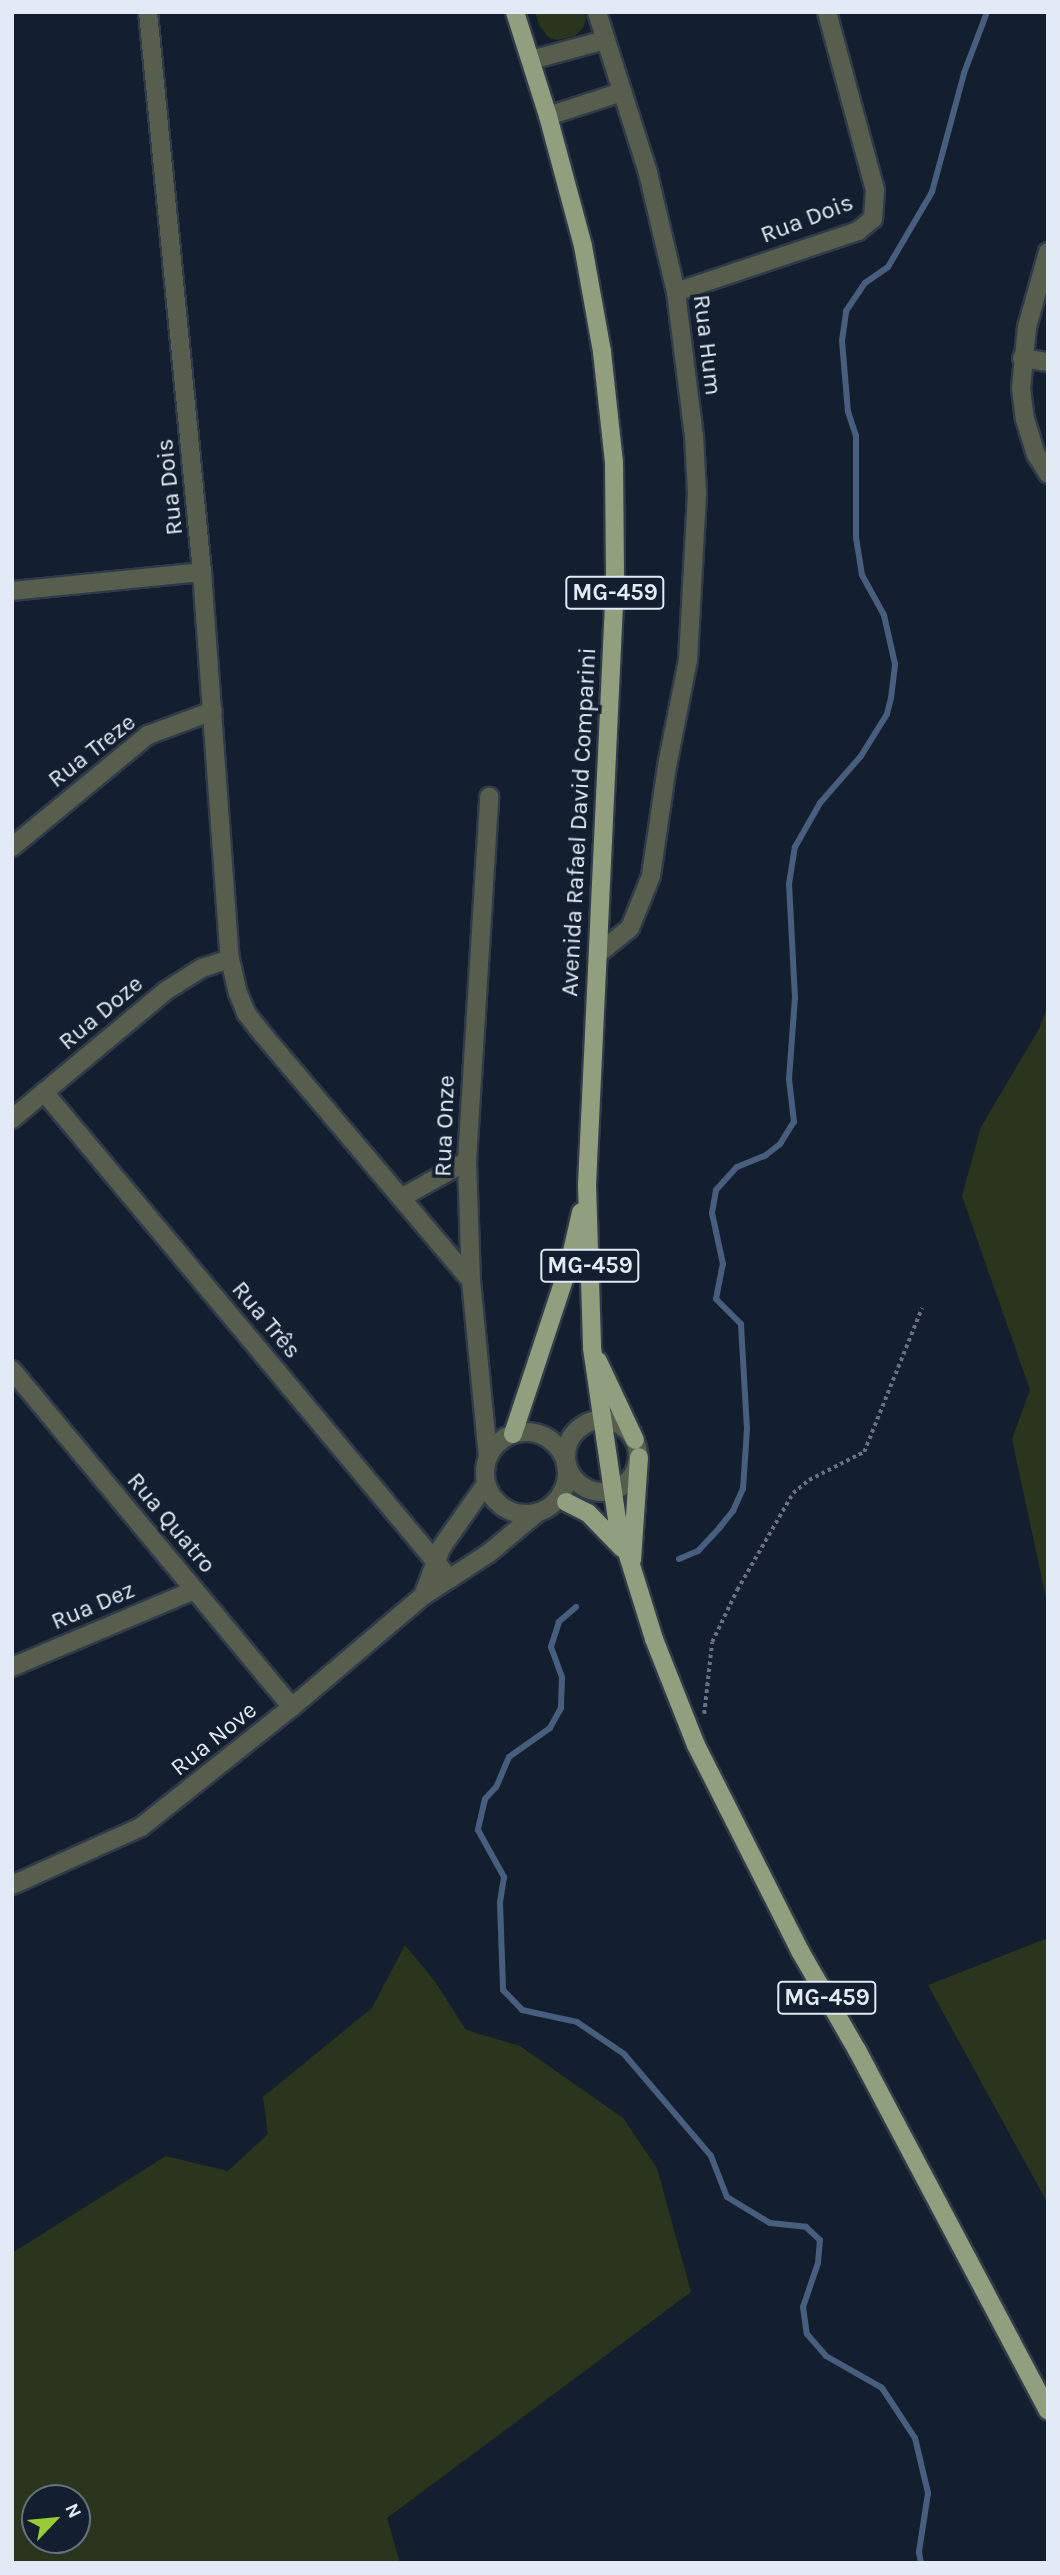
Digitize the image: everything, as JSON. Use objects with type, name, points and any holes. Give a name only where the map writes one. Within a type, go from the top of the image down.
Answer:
[{"type":"main road","name":"Avenida Rafael David Comparini","points":[[515,12],[548,116],[583,246],[602,352],[614,462],[615,582],[587,1185]]},
{"type":"main road","name":"MG-459","points":[[587,1185],[592,1348],[601,1420],[604,1492],[631,1574],[696,1745],[800,1951],[863,2062],[1048,2410]]},
{"type":"main road","points":[[513,1434],[569,1265],[587,1185]]},
{"type":"main road","points":[[592,1348],[637,1449],[631,1574]]},
{"type":"main road","points":[[552,1506],[598,1521],[625,1552]]},
{"type":"street","name":"Rua Dois","points":[[148,12],[202,572],[230,959],[246,1013],[471,1281]]},
{"type":"street","name":"Rua Hum","points":[[597,12],[649,173],[676,292],[694,436],[697,494],[691,628],[684,694],[667,766],[651,876],[631,928],[598,954]]},
{"type":"street","name":"Rua Dois","points":[[676,292],[858,231],[873,219],[875,190],[827,12]]},
{"type":"street","points":[[531,60],[606,40]]},
{"type":"street","points":[[548,116],[622,92]]},
{"type":"street","points":[[1048,252],[1022,358],[1025,419],[1036,454],[1048,474]]},
{"type":"street","points":[[1022,358],[1048,362]]},
{"type":"street","points":[[12,591],[202,572]]},
{"type":"street","name":"Rua Treze","points":[[12,847],[148,735],[213,711]]},
{"type":"street","name":"Rua Onze","points":[[488,1457],[471,1281],[467,1161],[489,797]]},
{"type":"street","name":"Rua Doze","points":[[12,1119],[167,990],[202,968],[230,959]]},
{"type":"street","name":"Rua Três","points":[[44,1092],[450,1579]]},
{"type":"street","points":[[401,1198],[467,1161]]},
{"type":"street","name":"Rua Quatro","points":[[12,1370],[292,1707]]},
{"type":"street","points":[[552,1506],[566,1482],[568,1442],[574,1433],[586,1423],[601,1420],[624,1427],[637,1449],[631,1479],[604,1492],[552,1506],[522,1514],[506,1509],[493,1499],[486,1484],[488,1457],[498,1443],[513,1434],[574,1433]]},
{"type":"street","points":[[539,1435],[556,1446],[577,1482],[604,1492]]},
{"type":"street","points":[[423,1596],[435,1561],[486,1484]]},
{"type":"street","name":"Rua Nove","points":[[12,1885],[141,1827],[292,1707],[423,1596],[552,1506]]},
{"type":"street","name":"Rua Dez","points":[[12,1667],[194,1590]]},
{"type":"path","points":[[696,1745],[707,1701],[712,1642],[737,1590],[793,1493],[809,1480],[864,1452],[922,1308]]},
{"type":"green space","points":[[535,12],[585,12],[586,19],[583,28],[575,36],[557,40],[548,37],[539,25]]},
{"type":"green space","points":[[1048,1005],[1048,1607],[1012,1439],[1030,1390],[962,1196],[981,1127],[1039,1029]]},
{"type":"green space","points":[[1048,1938],[1048,2204],[928,1985]]},
{"type":"green space","points":[[405,1945],[436,1983],[466,2030],[520,2046],[623,2118],[657,2168],[691,2292],[387,2518],[400,2563],[12,2563],[12,2253],[166,2156],[228,2171],[268,2134],[263,2097],[372,2008]]},
{"type":"waterway","points":[[679,1559],[698,1551],[720,1527],[733,1511],[743,1489],[747,1429],[741,1324],[716,1299],[723,1264],[712,1213],[716,1190],[737,1167],[766,1155],[780,1144],[794,1122],[789,1079],[795,998],[789,884],[795,847],[820,803],[861,756],[887,714],[891,698],[895,664],[884,615],[862,575],[856,538],[856,436],[848,412],[842,341],[846,311],[865,283],[888,267],[932,192],[964,73],[987,12]]},
{"type":"waterway","points":[[576,1607],[559,1622],[551,1647],[562,1677],[561,1708],[550,1728],[509,1757],[496,1787],[485,1799],[478,1830],[504,1877],[500,1902],[503,1990],[522,2010],[577,2022],[624,2054],[711,2156],[727,2197],[770,2223],[806,2227],[820,2240],[818,2263],[803,2307],[807,2334],[826,2356],[882,2388],[915,2438],[928,2493],[919,2552],[921,2563]]}]
